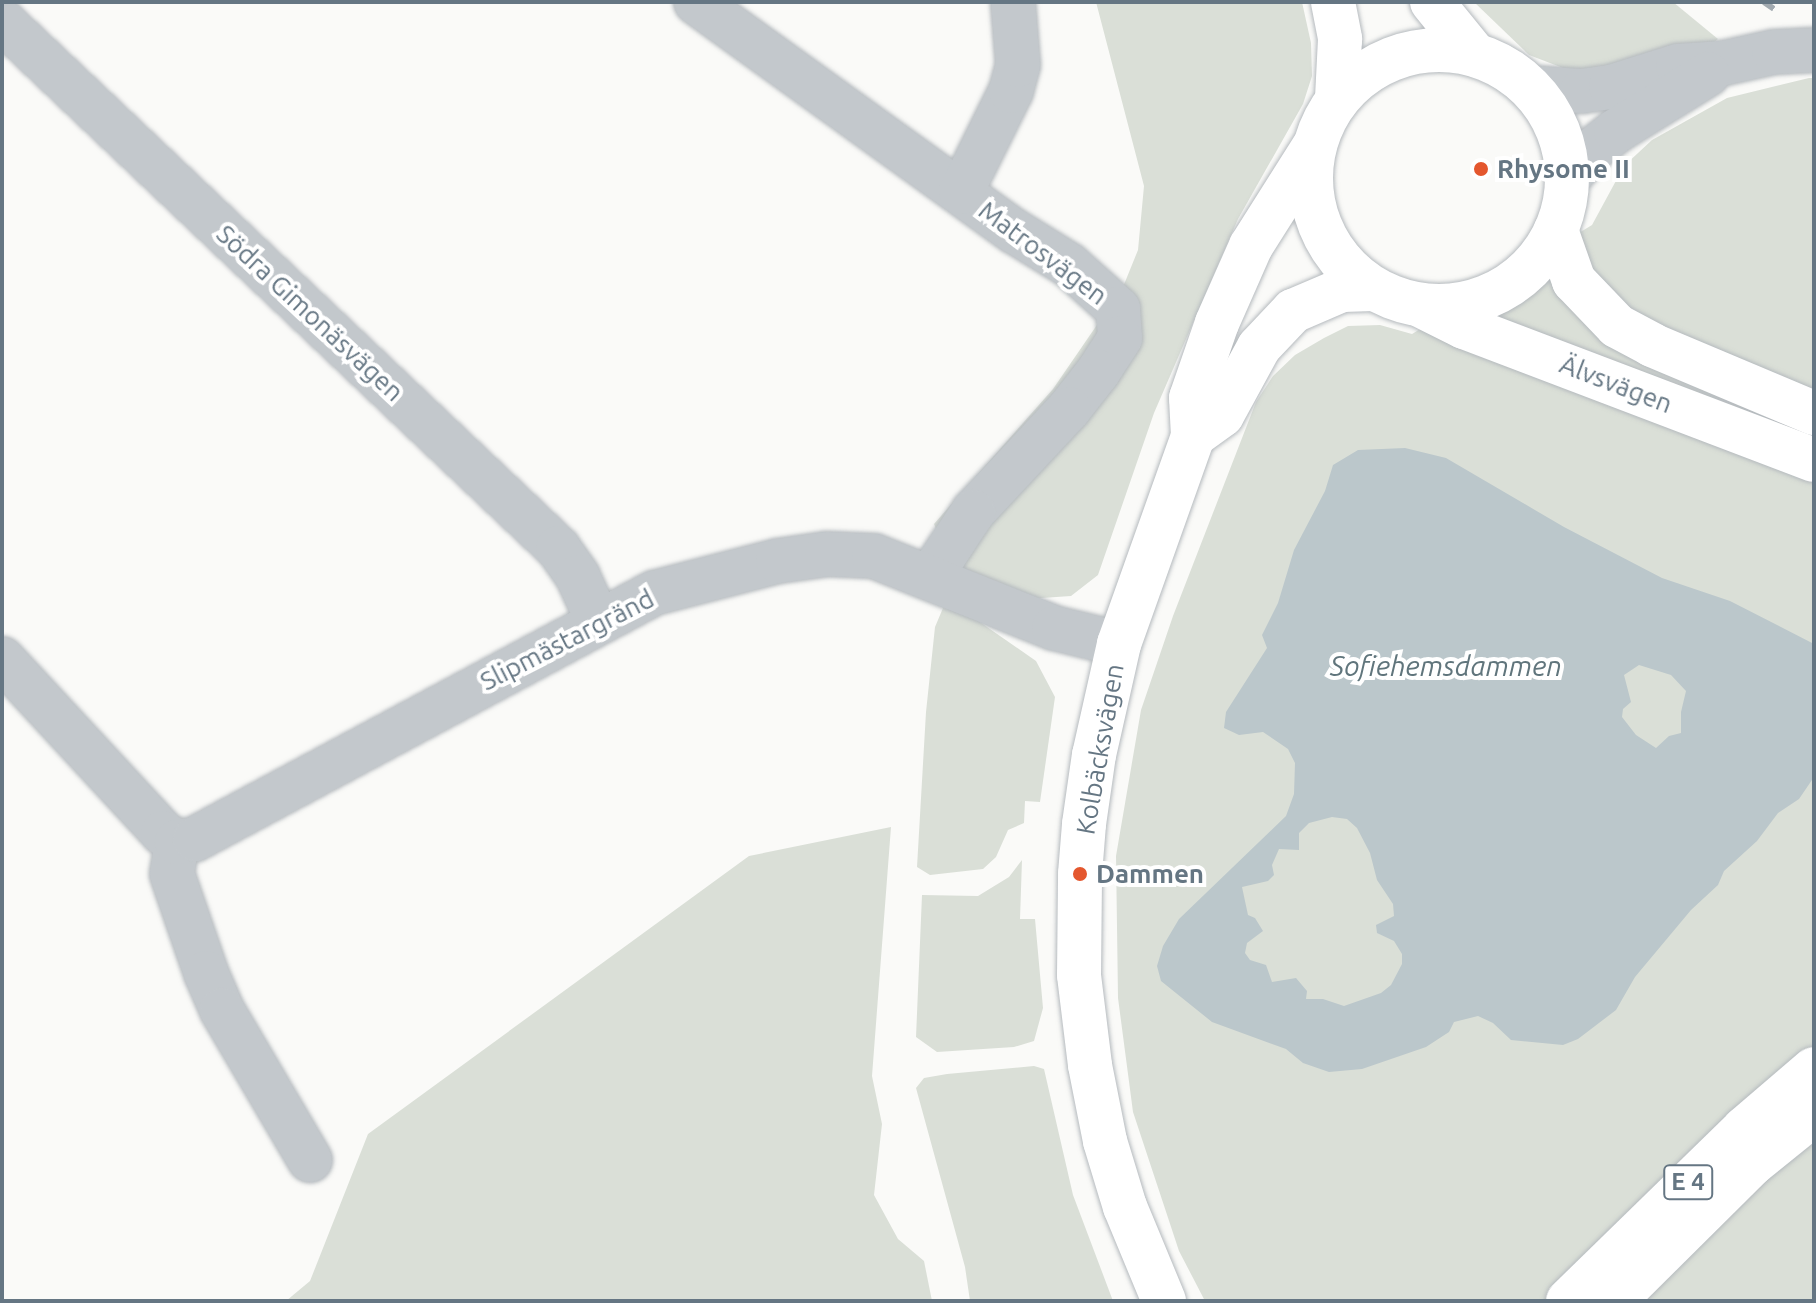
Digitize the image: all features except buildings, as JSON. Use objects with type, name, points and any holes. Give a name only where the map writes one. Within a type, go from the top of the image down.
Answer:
[{"type":"main road","points":[[1333,2],[1340,39],[1337,99]]},
{"type":"main road","points":[[1432,2],[1475,55]]},
{"type":"main road","points":[[1193,436],[1222,415],[1259,347],[1293,311],[1342,290],[1373,289],[1420,305],[1468,303],[1501,291],[1533,265],[1556,230],[1567,179],[1563,145],[1550,113],[1530,88],[1510,71],[1475,55],[1427,50],[1374,67],[1337,99],[1313,148],[1310,190],[1319,226],[1343,264],[1373,289]]},
{"type":"main road","name":"Kolbäcksvägen","points":[[1164,1301],[1125,1207],[1105,1141],[1090,1065],[1079,975],[1084,824],[1094,755],[1119,644],[1193,436],[1191,398],[1217,323],[1251,246],[1313,148]]},
{"type":"main road","name":"Älvsvägen","points":[[1556,230],[1574,281],[1617,326],[1652,345],[1814,413]]},
{"type":"main road","name":"Älvsvägen","points":[[1420,305],[1464,327],[1814,460]]},
{"type":"main road","name":"E 4","points":[[1568,1301],[1744,1129],[1814,1069]]},
{"type":"main road","name":"E 4","points":[[1614,1301],[1752,1164],[1814,1114]]},
{"type":"street","name":"Matrosvägen","points":[[696,2],[1014,231],[1069,265],[1118,309],[1120,338],[1069,409],[973,512],[930,577]]},
{"type":"street","points":[[961,192],[1011,91],[1018,65],[1013,2]]},
{"type":"street","name":"Södra Gimonäsvägen","points":[[5,30],[558,548],[578,577],[598,621]]},
{"type":"street","points":[[1530,88],[1582,91],[1611,87],[1678,66],[1724,63],[1774,52],[1814,50]]},
{"type":"street","points":[[1567,179],[1592,150],[1616,131],[1724,63]]},
{"type":"street","name":"Slipmästargränd","points":[[177,842],[195,839],[654,593],[724,573],[827,554],[874,556],[1054,628],[1119,644]]},
{"type":"street","points":[[2,659],[163,833],[177,842],[172,874],[206,973],[222,1010],[310,1160]]},
{"type":"shaded area","points":[[1096,2],[1302,2],[1311,43],[1312,76],[1303,104],[1238,219],[1154,413],[1098,575],[1071,596],[1027,599],[953,569],[934,524],[1053,389],[1123,287],[1138,250],[1144,186]]},
{"type":"shaded area","points":[[1474,2],[1673,2],[1718,39],[1703,51],[1571,71],[1529,55]]},
{"type":"shaded area","points":[[1814,78],[1814,1301],[1205,1301],[1179,1251],[1133,1112],[1118,998],[1116,856],[1141,710],[1173,616],[1256,402],[1273,376],[1295,355],[1324,338],[1348,326],[1380,325],[1412,334],[1592,225],[1624,166],[1652,140],[1727,98]]},
{"type":"shaded area","points":[[943,608],[964,611],[1036,661],[1055,697],[1040,802],[1025,801],[1024,823],[1008,830],[996,857],[983,869],[930,875],[917,867],[926,712],[935,627]]},
{"type":"shaded area","points":[[891,827],[872,1076],[882,1124],[874,1195],[898,1239],[924,1261],[932,1301],[286,1301],[310,1281],[368,1134],[749,856]]},
{"type":"shaded area","points":[[1022,860],[1020,919],[1035,919],[1043,1008],[1034,1041],[1014,1047],[937,1052],[916,1037],[922,895],[978,896],[1009,877]]},
{"type":"shaded area","points":[[1034,1066],[1044,1069],[1073,1195],[1113,1301],[970,1301],[965,1267],[916,1088],[924,1078]]},
{"type":"water","name":"Sofiehemsdammen","points":[[1405,448],[1446,458],[1564,527],[1662,578],[1730,601],[1814,644],[1814,777],[1799,799],[1778,813],[1757,841],[1724,871],[1718,885],[1691,910],[1635,977],[1616,1010],[1578,1039],[1563,1045],[1511,1040],[1493,1023],[1478,1016],[1454,1022],[1449,1032],[1426,1047],[1362,1069],[1329,1072],[1303,1063],[1286,1049],[1212,1022],[1161,981],[1157,966],[1163,946],[1179,919],[1286,816],[1294,794],[1295,763],[1288,749],[1263,732],[1239,735],[1224,728],[1226,712],[1267,648],[1262,635],[1278,603],[1294,550],[1325,491],[1333,465],[1358,450]],"holes":[[[1639,665],[1671,675],[1686,691],[1681,712],[1681,733],[1669,736],[1656,748],[1636,735],[1622,717],[1623,709],[1631,702],[1624,675]],[[1332,817],[1347,819],[1357,828],[1370,853],[1377,880],[1393,904],[1394,916],[1376,925],[1377,933],[1394,941],[1402,954],[1402,964],[1391,985],[1381,993],[1344,1006],[1323,999],[1306,999],[1307,991],[1296,978],[1272,982],[1266,965],[1250,960],[1245,953],[1247,943],[1263,931],[1255,918],[1248,915],[1242,887],[1268,881],[1274,875],[1272,865],[1279,849],[1299,850],[1299,833],[1309,823]]]},
{"type":"railway","points":[[1764,2],[1774,9]]},
{"type":"place","name":"Rhysome II","points":[[1481,169]]},
{"type":"place","name":"Dammen","points":[[1080,874]]}]
